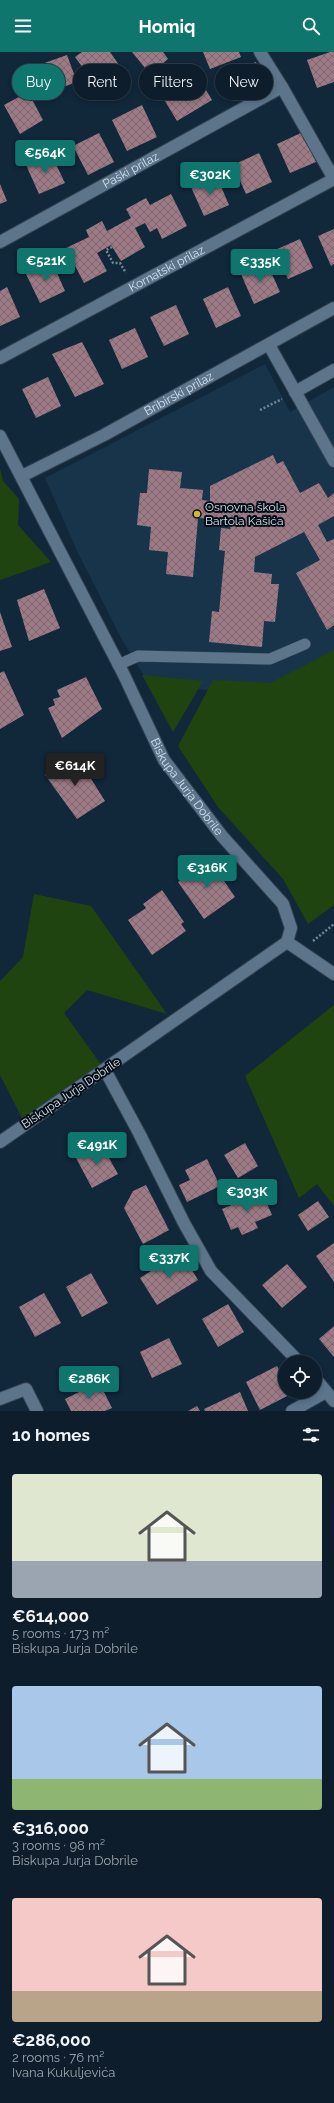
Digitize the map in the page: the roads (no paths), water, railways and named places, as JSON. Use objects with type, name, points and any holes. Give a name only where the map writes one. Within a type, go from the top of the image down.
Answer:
[{"type":"street","points":[[260,52],[282,87],[334,179]]},
{"type":"street","name":"Paški prilaz","points":[[0,242],[282,87]]},
{"type":"street","name":"Kornatski prilaz","points":[[0,358],[334,179]]},
{"type":"street","name":"Bribirski prilaz","points":[[22,476],[104,435],[334,308]]},
{"type":"street","points":[[269,345],[334,461]]},
{"type":"street","points":[[295,392],[334,370]]},
{"type":"street","name":"Biskupa Jurja Dobrile","points":[[0,436],[22,476],[118,665],[164,760],[222,836],[283,904],[291,928],[287,942],[0,1142]]},
{"type":"street","points":[[287,942],[301,950],[334,974]]},
{"type":"street","points":[[105,1070],[211,1272],[292,1355]]},
{"type":"street","points":[[292,1411],[330,1397],[322,1387]]},
{"type":"street","points":[[0,1399],[26,1389],[37,1411]]},
{"type":"lane","points":[[118,665],[138,656],[270,659],[305,644]]},
{"type":"place","name":"Osnovna škola Bartola Kašića","points":[[197,514]]}]
